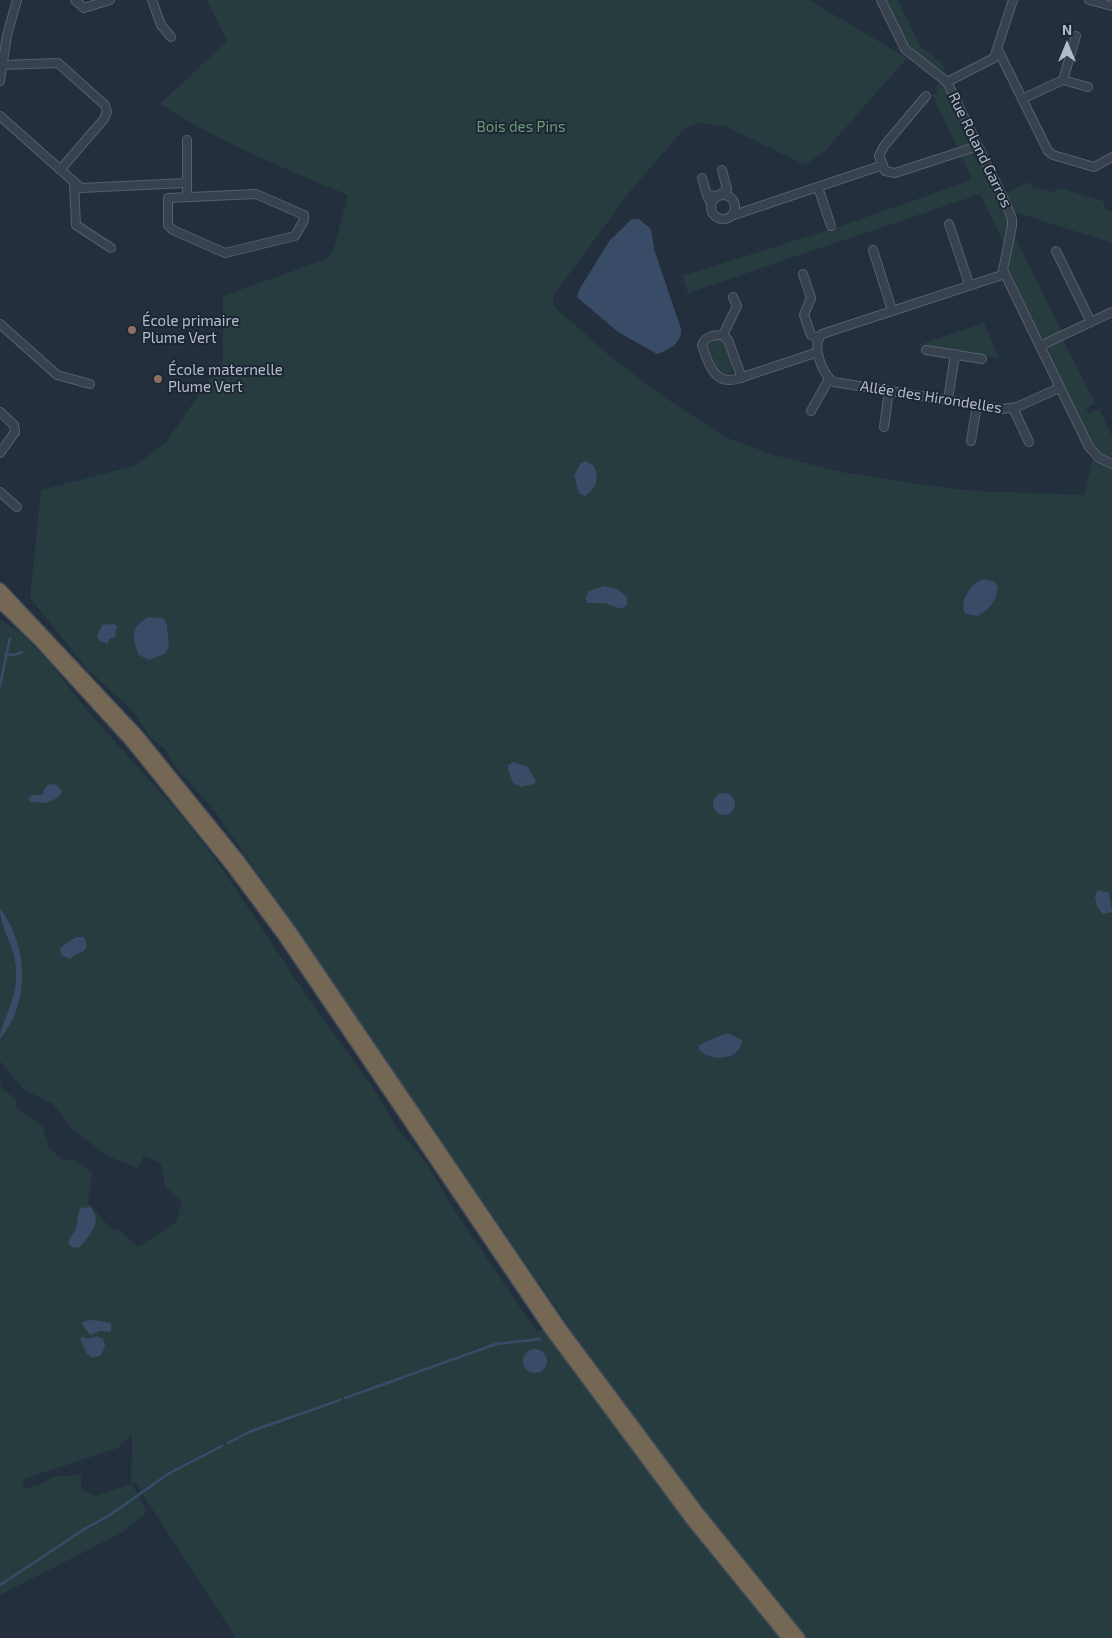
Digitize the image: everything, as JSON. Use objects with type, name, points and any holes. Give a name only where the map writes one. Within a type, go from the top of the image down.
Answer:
[{"type":"highway","points":[[0,589],[137,735],[239,861],[291,932],[566,1336],[699,1514],[800,1638]]},
{"type":"highway","points":[[0,602],[39,640],[131,741],[232,866],[300,960],[551,1330],[692,1520],[788,1638]]},
{"type":"street","points":[[0,81],[17,0]]},
{"type":"street","points":[[75,0],[84,8],[110,0]]},
{"type":"street","points":[[152,0],[161,25],[171,37]]},
{"type":"street","name":"Rue Roland Garros","points":[[880,0],[905,49],[947,82],[1012,219],[1003,265],[1005,274],[1089,447],[1099,458],[1112,464]]},
{"type":"street","points":[[947,82],[994,58],[998,50],[1011,0]]},
{"type":"street","points":[[1089,0],[1112,6]]},
{"type":"street","points":[[1063,80],[1076,36]]},
{"type":"street","points":[[998,50],[1048,151],[1053,155],[1094,167],[1112,157]]},
{"type":"street","points":[[2,65],[58,64],[105,105],[107,112],[104,119],[60,170]]},
{"type":"street","points":[[1022,99],[1063,80],[1088,87]]},
{"type":"street","points":[[926,96],[884,146],[879,156],[885,171],[895,173],[978,146]]},
{"type":"street","points":[[0,116],[74,184],[81,188],[186,183]]},
{"type":"street","points":[[187,197],[188,140]]},
{"type":"street","points":[[702,178],[715,216],[723,219],[883,165]]},
{"type":"street","points":[[711,204],[725,192],[728,185],[722,170]]},
{"type":"street","points":[[74,184],[76,226],[111,248]]},
{"type":"street","points":[[167,184],[170,228],[223,252],[294,237],[304,220],[304,215],[300,212],[256,194],[168,198]]},
{"type":"street","points":[[818,187],[831,226]]},
{"type":"street","points":[[707,195],[727,196],[733,201],[735,209],[731,216]]},
{"type":"street","points":[[950,224],[969,284]]},
{"type":"street","points":[[873,250],[892,310]]},
{"type":"street","points":[[1056,251],[1091,322]]},
{"type":"street","points":[[803,274],[811,298],[804,315],[811,335],[818,338]]},
{"type":"street","points":[[810,411],[829,379],[816,345],[818,338],[822,334],[969,284],[1005,274]]},
{"type":"street","points":[[723,335],[736,306],[733,297]]},
{"type":"street","points":[[1040,346],[1112,312]]},
{"type":"street","points":[[0,324],[57,375],[90,384]]},
{"type":"street","points":[[723,335],[708,337],[702,345],[710,369],[722,379],[730,381],[818,352]]},
{"type":"street","points":[[723,335],[728,340],[742,378]]},
{"type":"street","points":[[926,350],[982,358]]},
{"type":"street","points":[[948,400],[955,354]]},
{"type":"street","name":"Allée des Hirondelles","points":[[829,379],[834,382],[977,405],[1014,408],[1059,388]]},
{"type":"street","points":[[884,427],[889,391]]},
{"type":"street","points":[[971,441],[977,405]]},
{"type":"street","points":[[1014,408],[1029,442]]},
{"type":"street","points":[[0,412],[14,425],[16,432],[0,454]]},
{"type":"street","points":[[0,492],[17,507]]},
{"type":"green space","name":"Bois des Pins","points":[[207,0],[809,0],[907,58],[825,151],[805,165],[725,126],[699,123],[685,128],[631,190],[553,296],[554,306],[605,352],[664,397],[725,437],[774,455],[841,472],[976,491],[1084,495],[1093,459],[1112,469],[1112,1638],[236,1638],[135,1482],[132,1484],[147,1512],[123,1532],[0,1595],[0,1081],[2,1090],[17,1099],[16,1107],[43,1127],[49,1148],[63,1160],[75,1160],[92,1173],[88,1202],[111,1229],[120,1231],[138,1247],[176,1222],[182,1203],[165,1186],[161,1163],[144,1156],[137,1168],[107,1156],[73,1130],[52,1103],[24,1090],[0,1061],[0,620],[21,633],[51,664],[85,708],[185,820],[224,871],[304,992],[374,1089],[398,1129],[428,1165],[447,1199],[536,1331],[570,1328],[214,810],[173,764],[165,749],[150,738],[133,711],[88,670],[30,598],[41,490],[134,466],[166,442],[223,360],[223,296],[329,258],[334,248],[348,195],[276,165],[228,142],[160,104],[227,41]],"holes":[[[132,1434],[131,1484],[95,1496],[81,1490],[81,1475],[55,1476],[41,1484],[23,1489],[24,1479],[118,1448]]]},
{"type":"green space","points":[[885,0],[898,0],[920,46],[942,63],[947,75],[908,47]]},
{"type":"green space","points":[[940,82],[946,88],[971,139],[967,145],[958,148],[932,95],[937,93],[937,85]]},
{"type":"green space","points":[[971,152],[977,155],[1008,216],[1009,223],[1004,243],[980,194],[688,293],[682,276],[835,228],[969,181],[971,178],[961,155]]},
{"type":"green space","points":[[1029,182],[1031,186],[1053,192],[1060,188],[1103,201],[1106,209],[1112,212],[1112,243],[1015,212],[1012,219],[1002,195]]},
{"type":"green space","points":[[1014,234],[1062,332],[1047,340],[1038,335],[1007,270]]},
{"type":"green space","points":[[984,323],[999,358],[919,345]]},
{"type":"green space","points":[[710,340],[725,341],[733,365],[730,372],[723,375],[716,373],[705,346]]},
{"type":"green space","points":[[1063,340],[1095,403],[1086,408],[1089,414],[1099,409],[1112,436],[1112,459],[1101,453],[1092,443],[1050,359],[1048,348]]},
{"type":"water","points":[[632,219],[639,219],[651,229],[654,249],[681,329],[679,339],[674,346],[657,354],[618,332],[577,297],[579,290],[610,240]]},
{"type":"water","points":[[586,461],[594,466],[597,479],[592,490],[585,496],[579,493],[574,476],[580,464]]},
{"type":"water","points":[[984,579],[995,582],[998,588],[994,601],[989,608],[978,616],[966,614],[963,605],[967,594],[975,584]]},
{"type":"water","points":[[604,586],[617,589],[627,597],[627,605],[620,609],[605,603],[587,603],[585,598],[589,591]]},
{"type":"water","points":[[149,617],[163,618],[167,624],[169,647],[164,654],[149,660],[139,655],[134,633],[139,624]]},
{"type":"water","points":[[113,624],[117,626],[115,637],[109,639],[108,644],[99,641],[97,636],[102,625]]},
{"type":"water","points":[[513,762],[528,767],[536,781],[534,784],[521,787],[513,783],[508,765]]},
{"type":"water","points":[[49,784],[57,785],[62,791],[59,797],[47,803],[30,802],[28,798],[33,795],[43,795],[44,789]]},
{"type":"water","points":[[724,793],[732,796],[735,804],[732,812],[724,815],[716,812],[713,804],[716,796]]},
{"type":"water","points":[[1098,890],[1109,893],[1112,912],[1103,914],[1097,907],[1095,896]]},
{"type":"water","points":[[0,908],[16,939],[22,974],[17,1008],[10,1024],[0,1039],[2,1027],[13,999],[16,974],[15,960],[2,923]]},
{"type":"water","points":[[76,937],[84,937],[87,946],[84,951],[70,959],[61,955],[60,948]]},
{"type":"water","points":[[727,1033],[742,1040],[741,1047],[737,1052],[717,1058],[699,1049],[699,1045]]},
{"type":"water","points":[[90,1207],[96,1218],[94,1228],[80,1247],[73,1248],[68,1243],[76,1228],[79,1210]]},
{"type":"water","points":[[94,1320],[111,1323],[111,1332],[100,1331],[90,1335],[82,1324],[84,1321]]},
{"type":"water","points":[[96,1336],[103,1339],[105,1346],[101,1355],[93,1358],[87,1354],[80,1339],[83,1337],[89,1339]]},
{"type":"water","points":[[535,1349],[540,1350],[546,1356],[546,1366],[540,1372],[535,1373],[530,1372],[524,1366],[523,1361],[524,1356],[530,1350]]},
{"type":"waterway","points":[[0,686],[10,638]]},
{"type":"waterway","points":[[5,654],[14,655],[22,652]]},
{"type":"waterway","points":[[345,1398],[496,1344],[540,1339]]},
{"type":"waterway","points":[[228,1443],[249,1432],[340,1400]]},
{"type":"waterway","points":[[0,1585],[86,1528],[110,1515],[168,1474],[222,1446]]},
{"type":"place","name":"École primaire Plume Vert","points":[[132,330]]},
{"type":"place","name":"École maternelle Plume Vert","points":[[158,379]]}]
